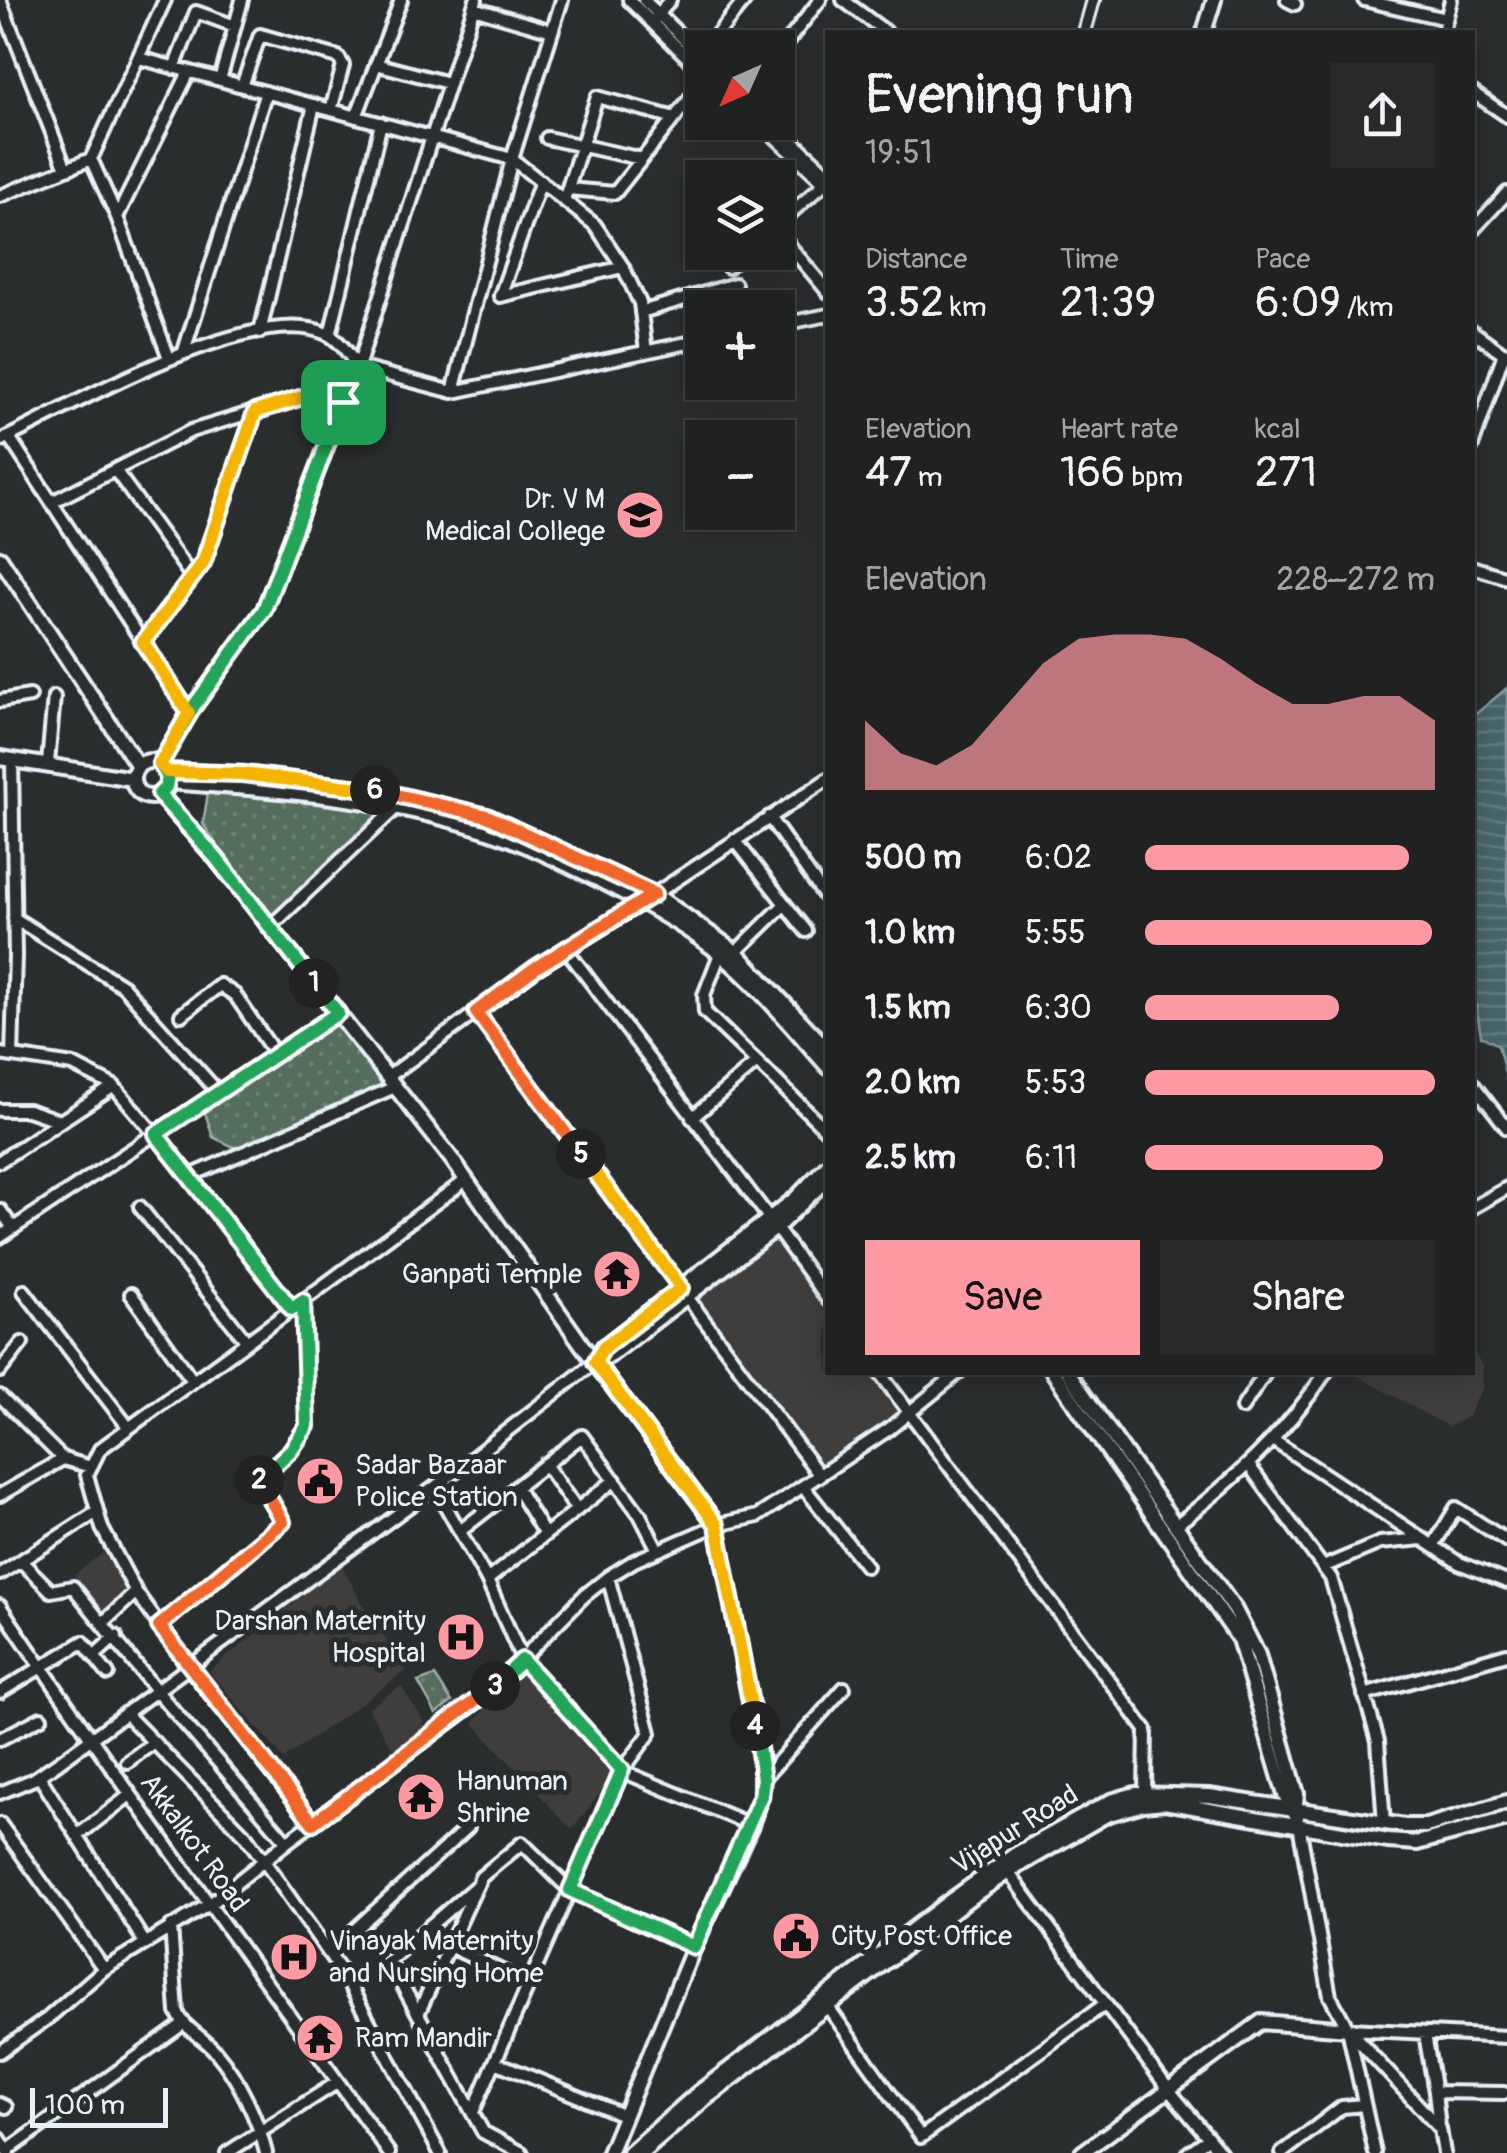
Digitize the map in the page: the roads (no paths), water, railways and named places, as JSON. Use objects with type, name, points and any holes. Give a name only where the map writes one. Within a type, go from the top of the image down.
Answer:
[{"type":"main road","points":[[1205,30],[1214,0]]},
{"type":"main road","points":[[1215,30],[1223,0]]},
{"type":"main road","points":[[0,558],[135,773],[142,794],[159,794],[216,858],[338,1013],[466,1180],[717,1525],[763,1779],[761,1796],[609,2153]]},
{"type":"main road","points":[[6,758],[135,773],[148,761],[165,772],[397,807],[476,827],[530,846],[648,898],[720,954],[762,993],[825,1064]]},
{"type":"main road","points":[[159,794],[165,772]]},
{"type":"main road","points":[[165,772],[242,774],[382,791],[487,816],[648,898],[736,952],[825,1047]]},
{"type":"main road","points":[[773,1223],[825,1168]]},
{"type":"main road","points":[[595,1362],[604,1347],[684,1292],[825,1180]]},
{"type":"main road","points":[[1055,1375],[1238,1639],[1285,1795],[1297,1818]]},
{"type":"main road","points":[[1070,1375],[1235,1610],[1258,1655],[1297,1794],[1297,1818]]},
{"type":"main road","name":"Vijapur Road","points":[[630,2153],[698,2093],[988,1873],[1111,1801],[1145,1794],[1208,1796],[1388,1841],[1417,1843],[1507,1819]]},
{"type":"main road","name":"Vijapur Road","points":[[642,2153],[705,2100],[1008,1872],[1106,1815],[1164,1802],[1297,1818],[1426,1826],[1507,1802]]},
{"type":"main road","points":[[1082,2153],[1262,2022],[1348,2028]]},
{"type":"street","points":[[0,0],[66,169]]},
{"type":"street","points":[[0,196],[91,159],[165,0]]},
{"type":"street","points":[[220,80],[242,0]]},
{"type":"street","points":[[356,117],[401,0]]},
{"type":"street","points":[[453,392],[512,159],[562,0]]},
{"type":"street","points":[[628,0],[685,42]]},
{"type":"street","points":[[644,0],[655,18]]},
{"type":"street","points":[[655,18],[670,0]]},
{"type":"street","points":[[721,30],[745,0]]},
{"type":"street","points":[[795,32],[820,0]]},
{"type":"street","points":[[843,0],[883,30]]},
{"type":"street","points":[[1085,30],[1093,0]]},
{"type":"street","points":[[1364,0],[1446,19]]},
{"type":"street","points":[[1443,30],[1451,0]]},
{"type":"street","points":[[165,772],[189,713],[264,610],[358,367],[474,4],[552,31]]},
{"type":"street","points":[[174,68],[196,12],[236,26]]},
{"type":"street","points":[[242,86],[260,35],[338,58],[343,64],[330,110]]},
{"type":"street","points":[[139,58],[512,159],[566,195],[596,225],[623,267],[641,312],[646,352]]},
{"type":"street","points":[[376,64],[448,83]]},
{"type":"street","points":[[117,217],[189,72]]},
{"type":"street","points":[[184,351],[266,92]]},
{"type":"street","points":[[1475,94],[1507,116]]},
{"type":"street","points":[[566,195],[597,97],[675,118]]},
{"type":"street","points":[[260,332],[314,105]]},
{"type":"street","points":[[566,195],[615,192],[685,105]]},
{"type":"street","points":[[330,334],[381,123]]},
{"type":"street","points":[[546,138],[642,159]]},
{"type":"street","points":[[779,140],[825,180]]},
{"type":"street","points":[[788,140],[825,180]]},
{"type":"street","points":[[91,159],[117,217],[169,358]]},
{"type":"street","points":[[541,181],[500,296],[623,267]]},
{"type":"street","points":[[795,209],[825,182]]},
{"type":"street","points":[[1475,227],[1507,194]]},
{"type":"street","points":[[795,252],[825,288]]},
{"type":"street","points":[[641,312],[735,284]]},
{"type":"street","points":[[795,322],[825,316]]},
{"type":"street","points":[[189,713],[52,502],[4,439],[184,351],[282,326],[330,334],[358,367],[453,392],[685,344]]},
{"type":"street","points":[[1475,333],[1505,355],[1475,435]]},
{"type":"street","points":[[52,502],[191,431],[306,396],[343,402]]},
{"type":"street","points":[[143,642],[203,563],[255,412]]},
{"type":"street","points":[[114,470],[192,577]]},
{"type":"street","points":[[1475,568],[1507,578]]},
{"type":"street","points":[[0,701],[30,696]]},
{"type":"street","points":[[48,763],[54,697]]},
{"type":"street","points":[[6,758],[14,918],[6,1055],[73,1065],[114,1086],[190,1176],[292,1309]]},
{"type":"street","points":[[190,1176],[391,1082],[476,1012],[566,949],[825,781]]},
{"type":"street","points":[[270,927],[397,807]]},
{"type":"street","points":[[769,817],[825,897]]},
{"type":"street","points":[[735,840],[806,931]]},
{"type":"street","points":[[0,888],[13,878]]},
{"type":"street","points":[[736,952],[785,904]]},
{"type":"street","points":[[14,918],[123,986],[218,1092]]},
{"type":"street","points":[[566,949],[825,1296]]},
{"type":"street","points":[[720,954],[703,1006],[714,1023],[825,1129]]},
{"type":"street","points":[[181,1015],[220,984],[235,995],[276,1054]]},
{"type":"street","points":[[476,1012],[820,1476]]},
{"type":"street","points":[[0,1237],[338,1013]]},
{"type":"street","points":[[692,1118],[757,1062]]},
{"type":"street","points":[[0,1161],[114,1086]]},
{"type":"street","points":[[1475,1087],[1507,1128]]},
{"type":"street","points":[[0,1110],[28,1110],[60,1121]]},
{"type":"street","points":[[313,1823],[188,1667],[136,1592],[102,1528],[87,1475],[100,1449],[466,1180]]},
{"type":"street","points":[[1475,1206],[1507,1188]]},
{"type":"street","points":[[140,1207],[246,1342]]},
{"type":"street","points":[[0,1210],[14,1228]]},
{"type":"street","points":[[24,1291],[130,1428]]},
{"type":"street","points":[[131,1294],[193,1382]]},
{"type":"street","points":[[159,1626],[283,1522],[257,1482],[291,1450],[307,1426],[303,1301]]},
{"type":"street","points":[[0,1371],[22,1343]]},
{"type":"street","points":[[0,1793],[38,1776],[125,1713],[435,1486],[595,1362]]},
{"type":"street","points":[[881,1375],[1146,1730],[1145,1794]]},
{"type":"street","points":[[0,2052],[48,2018],[104,1969],[210,1902],[485,1696],[584,1596],[608,1577],[717,1525],[758,1516],[908,1414],[955,1375]]},
{"type":"street","points":[[1242,1408],[1264,1375]]},
{"type":"street","points":[[1175,1526],[1274,1441],[1324,1375]]},
{"type":"street","points":[[0,1396],[63,1459],[91,1467]]},
{"type":"street","points":[[460,1531],[582,1436],[640,1515],[658,1550]]},
{"type":"street","points":[[1274,1441],[1459,1563],[1507,1582]]},
{"type":"street","points":[[0,1495],[63,1459]]},
{"type":"street","points":[[546,1464],[577,1510]]},
{"type":"street","points":[[1248,1464],[1331,1578],[1378,1741],[1384,1824]]},
{"type":"street","points":[[487,1580],[615,1480]]},
{"type":"street","points":[[435,1486],[487,1580],[522,1660],[622,1770],[751,1824]]},
{"type":"street","points":[[803,1486],[866,1566]]},
{"type":"street","points":[[516,1488],[545,1534]]},
{"type":"street","points":[[1433,1546],[1456,1508],[1507,1541]]},
{"type":"street","points":[[0,1574],[97,1512]]},
{"type":"street","points":[[1322,1567],[1380,1543],[1422,1539]]},
{"type":"street","points":[[22,1561],[50,1591],[73,1587],[287,1842]]},
{"type":"street","points":[[473,2112],[622,1770],[650,1733],[608,1577]]},
{"type":"street","points":[[104,1622],[136,1592]]},
{"type":"street","name":"Akkalkot Road","points":[[0,1606],[88,1738],[390,2153]]},
{"type":"street","points":[[94,1656],[116,1636]]},
{"type":"street","points":[[0,1692],[83,1642],[108,1674]]},
{"type":"street","points":[[1364,1694],[1507,1654]]},
{"type":"street","points":[[763,1779],[844,1688]]},
{"type":"street","points":[[125,1713],[245,1835],[264,1861],[344,1975],[440,2153]]},
{"type":"street","points":[[0,1739],[41,1718]]},
{"type":"street","points":[[126,1762],[154,1742]]},
{"type":"street","points":[[38,1776],[145,1943]]},
{"type":"street","points":[[77,1836],[130,1795]]},
{"type":"street","points":[[1297,1818],[1330,1996],[1348,2028],[1440,2129]]},
{"type":"street","points":[[0,1824],[104,1969]]},
{"type":"street","points":[[329,1953],[468,1827]]},
{"type":"street","points":[[418,2014],[481,1877],[522,1843],[570,1890],[694,1947]]},
{"type":"street","points":[[1008,1872],[1169,2090],[1221,2153]]},
{"type":"street","points":[[477,1885],[389,1961],[483,2132],[522,2153]]},
{"type":"street","points":[[171,1926],[178,2012],[183,2024],[216,2051],[261,2131],[266,2153]]},
{"type":"street","points":[[449,1946],[529,1984]]},
{"type":"street","points":[[828,2007],[922,2137],[1105,2004]]},
{"type":"street","points":[[0,2139],[7,2152],[183,2024]]},
{"type":"street","points":[[1491,2035],[1507,2026]]},
{"type":"street","points":[[1348,2028],[1507,2037]]},
{"type":"street","points":[[1348,2028],[1374,2153]]},
{"type":"street","points":[[1425,2034],[1444,2153]]},
{"type":"street","points":[[495,2062],[625,2116]]},
{"type":"street","points":[[227,2153],[338,2082]]},
{"type":"street","points":[[1435,2092],[1504,2093]]},
{"type":"street","points":[[1282,2153],[1342,2107],[1364,2105]]},
{"type":"street","points":[[1188,2153],[1209,2138]]},
{"type":"water","points":[[1507,688],[1507,1081],[1498,1045],[1481,1036],[1475,1004],[1475,715]]},
{"type":"place","name":"Dr. V M Medical College","points":[[640,515]]},
{"type":"place","name":"Ganpati Temple","points":[[617,1274]]},
{"type":"place","name":"Sadar Bazaar Police Station","points":[[320,1481]]},
{"type":"place","name":"Darshan Maternity Hospital","points":[[461,1637]]},
{"type":"place","name":"Hanuman Shrine","points":[[421,1797]]},
{"type":"place","name":"City Post Office","points":[[796,1936]]},
{"type":"place","name":"Vinayak Maternity and Nursing Home","points":[[294,1957]]},
{"type":"place","name":"Ram Mandir","points":[[320,2038]]}]
